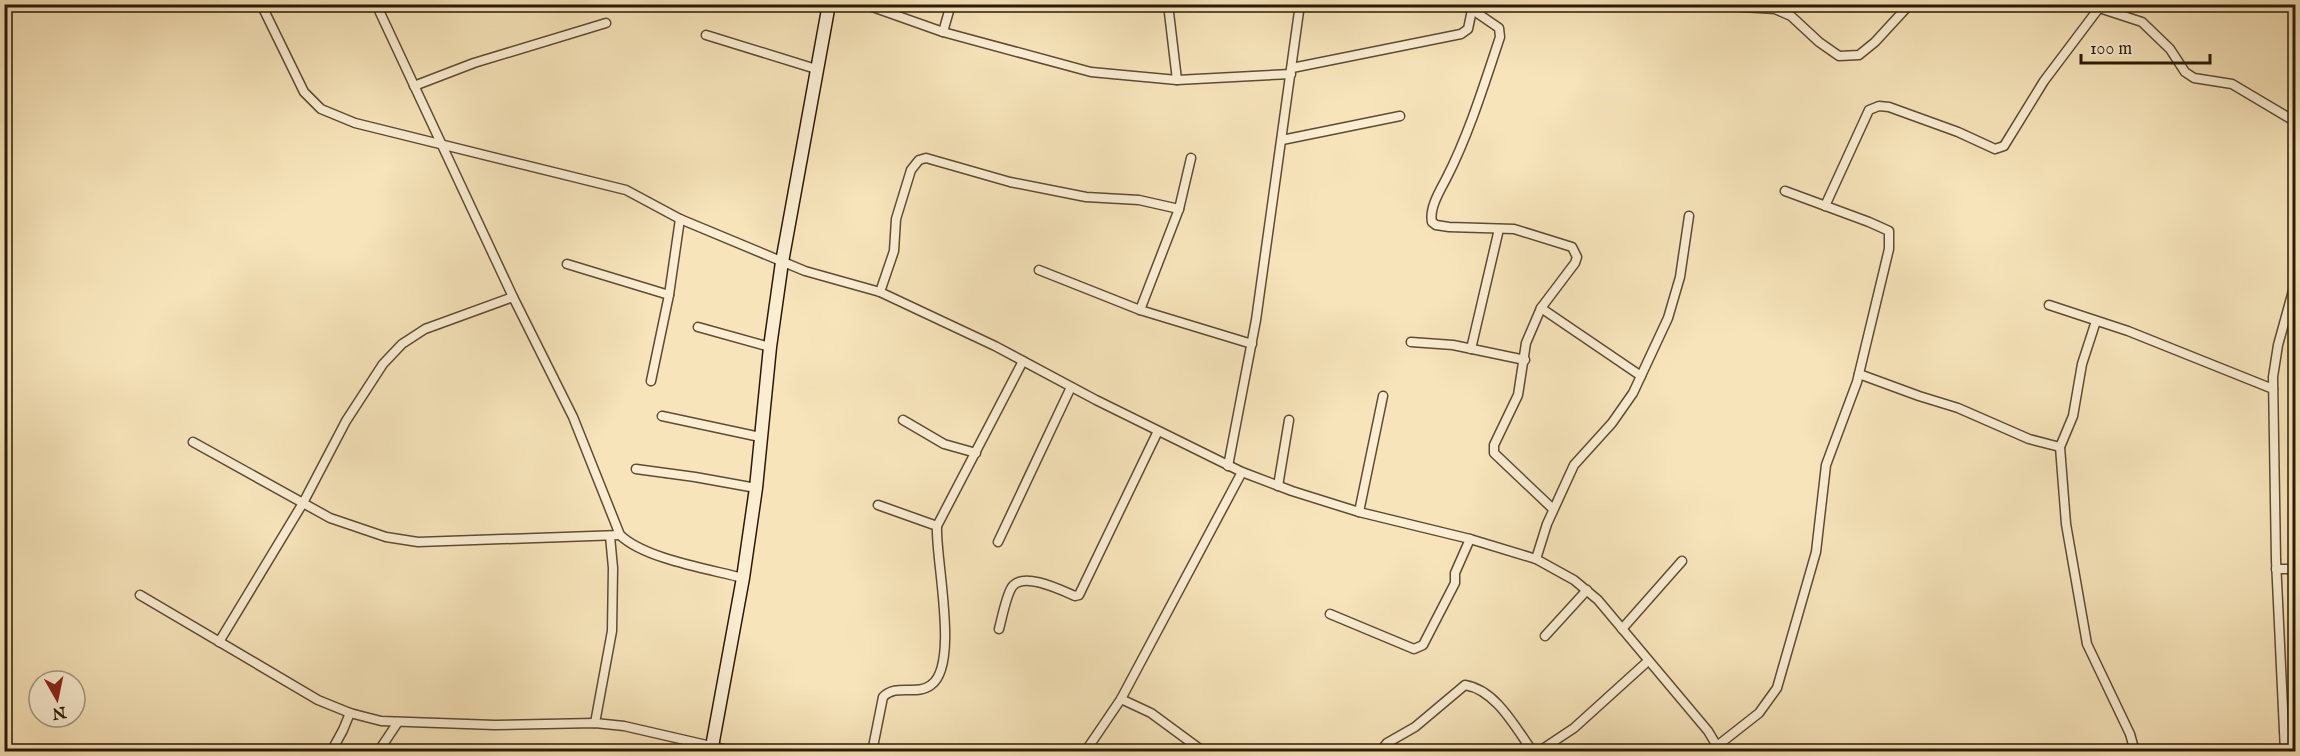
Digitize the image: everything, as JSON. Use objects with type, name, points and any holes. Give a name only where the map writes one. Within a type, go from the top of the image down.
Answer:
[{"type":"street","points":[[261,4],[304,92],[321,109],[355,123],[626,190],[680,219],[805,272],[880,292],[1023,361],[1242,472],[1359,512],[1470,539],[1536,559],[1574,580],[1598,600],[1708,731],[1717,749]]},
{"type":"street","points":[[376,4],[513,297],[573,417],[620,536],[629,544],[654,554],[743,578]]},
{"type":"street","points":[[711,748],[743,578],[756,488],[770,347],[782,262],[829,4]]},
{"type":"street","points":[[864,4],[943,32],[1091,72],[1177,80],[1292,71],[1461,34],[1468,29],[1468,7]]},
{"type":"street","points":[[943,32],[951,4]]},
{"type":"street","points":[[1168,4],[1177,80]]},
{"type":"street","points":[[1228,466],[1252,344],[1300,4]]},
{"type":"street","points":[[1694,4],[1774,9],[1791,16],[1819,42],[1839,56],[1859,55],[1875,42],[1910,4]]},
{"type":"street","points":[[2087,4],[2142,22],[2170,49],[2185,72],[2194,78],[2232,84],[2295,122]]},
{"type":"street","points":[[1468,7],[1499,28],[1500,38],[1461,150],[1440,190],[1431,215],[1432,222],[1436,225],[1514,229],[1572,247],[1576,251],[1575,263],[1541,309],[1527,343],[1518,395],[1494,446],[1494,453],[1553,509]]},
{"type":"street","points":[[1825,206],[1869,110],[1879,106],[1919,117],[1995,149],[2004,146],[2044,81],[2099,8]]},
{"type":"street","points":[[414,86],[474,63],[606,24]]},
{"type":"street","points":[[706,35],[816,69]]},
{"type":"street","points":[[1282,140],[1400,116]]},
{"type":"street","points":[[880,292],[894,251],[896,219],[911,170],[919,160],[926,158],[1010,182],[1086,197],[1139,200],[1179,209]]},
{"type":"street","points":[[1140,310],[1179,209],[1191,158]]},
{"type":"street","points":[[1717,749],[1758,713],[1777,688],[1816,552],[1826,465],[1859,374],[1889,249],[1889,231],[1785,191]]},
{"type":"street","points":[[1536,559],[1553,509],[1574,465],[1612,423],[1633,393],[1668,318],[1680,277],[1689,216]]},
{"type":"street","points":[[651,381],[669,295],[680,219]]},
{"type":"street","points":[[1471,349],[1499,229]]},
{"type":"street","points":[[567,264],[669,295]]},
{"type":"street","points":[[1040,270],[1140,310],[1252,344]]},
{"type":"street","points":[[2285,752],[2276,568],[2273,390],[2278,345],[2295,280]]},
{"type":"street","points":[[219,642],[303,503],[346,421],[383,364],[402,344],[425,329],[513,297]]},
{"type":"street","points":[[2049,305],[2128,331],[2273,390]]},
{"type":"street","points":[[1541,309],[1641,376]]},
{"type":"street","points":[[2096,321],[2082,364],[2073,416],[2060,447],[2066,524],[2087,644],[2130,734],[2135,752]]},
{"type":"street","points":[[698,327],[770,347]]},
{"type":"street","points":[[1411,342],[1471,349],[1525,360]]},
{"type":"street","points":[[872,752],[883,697],[893,690],[923,689],[931,685],[942,671],[945,598],[936,542],[937,525],[1023,361]]},
{"type":"street","points":[[1859,374],[1958,408],[2029,439],[2060,447]]},
{"type":"street","points":[[998,542],[1071,387]]},
{"type":"street","points":[[1359,512],[1383,396]]},
{"type":"street","points":[[662,416],[760,437]]},
{"type":"street","points":[[903,420],[944,444],[976,453]]},
{"type":"street","points":[[1278,486],[1289,420]]},
{"type":"street","points":[[999,629],[1012,587],[1019,582],[1042,582],[1075,596],[1079,595],[1158,431]]},
{"type":"street","points":[[194,442],[330,518],[386,537],[417,542],[620,536]]},
{"type":"street","points":[[636,469],[756,488]]},
{"type":"street","points":[[1085,752],[1121,699],[1242,472]]},
{"type":"street","points":[[878,505],[937,525]]},
{"type":"street","points":[[595,723],[612,631],[613,568],[610,536]]},
{"type":"street","points":[[1330,614],[1414,649],[1418,648],[1423,645],[1455,583],[1455,573],[1470,539]]},
{"type":"street","points":[[1622,630],[1682,561]]},
{"type":"street","points":[[2276,568],[2295,569]]},
{"type":"street","points":[[1545,636],[1587,590]]},
{"type":"street","points":[[140,595],[318,700],[350,713],[381,721],[398,722],[495,725],[595,723],[624,726],[711,748],[737,752]]},
{"type":"street","points":[[1538,752],[1574,728],[1648,661]]},
{"type":"street","points":[[1380,752],[1387,743],[1415,727],[1465,685],[1475,686],[1486,693],[1533,752]]},
{"type":"street","points":[[1121,699],[1151,713],[1203,752]]},
{"type":"street","points":[[331,752],[350,713]]},
{"type":"street","points":[[378,752],[398,722]]},
{"type":"street","points":[[1717,749],[1732,752]]}]
